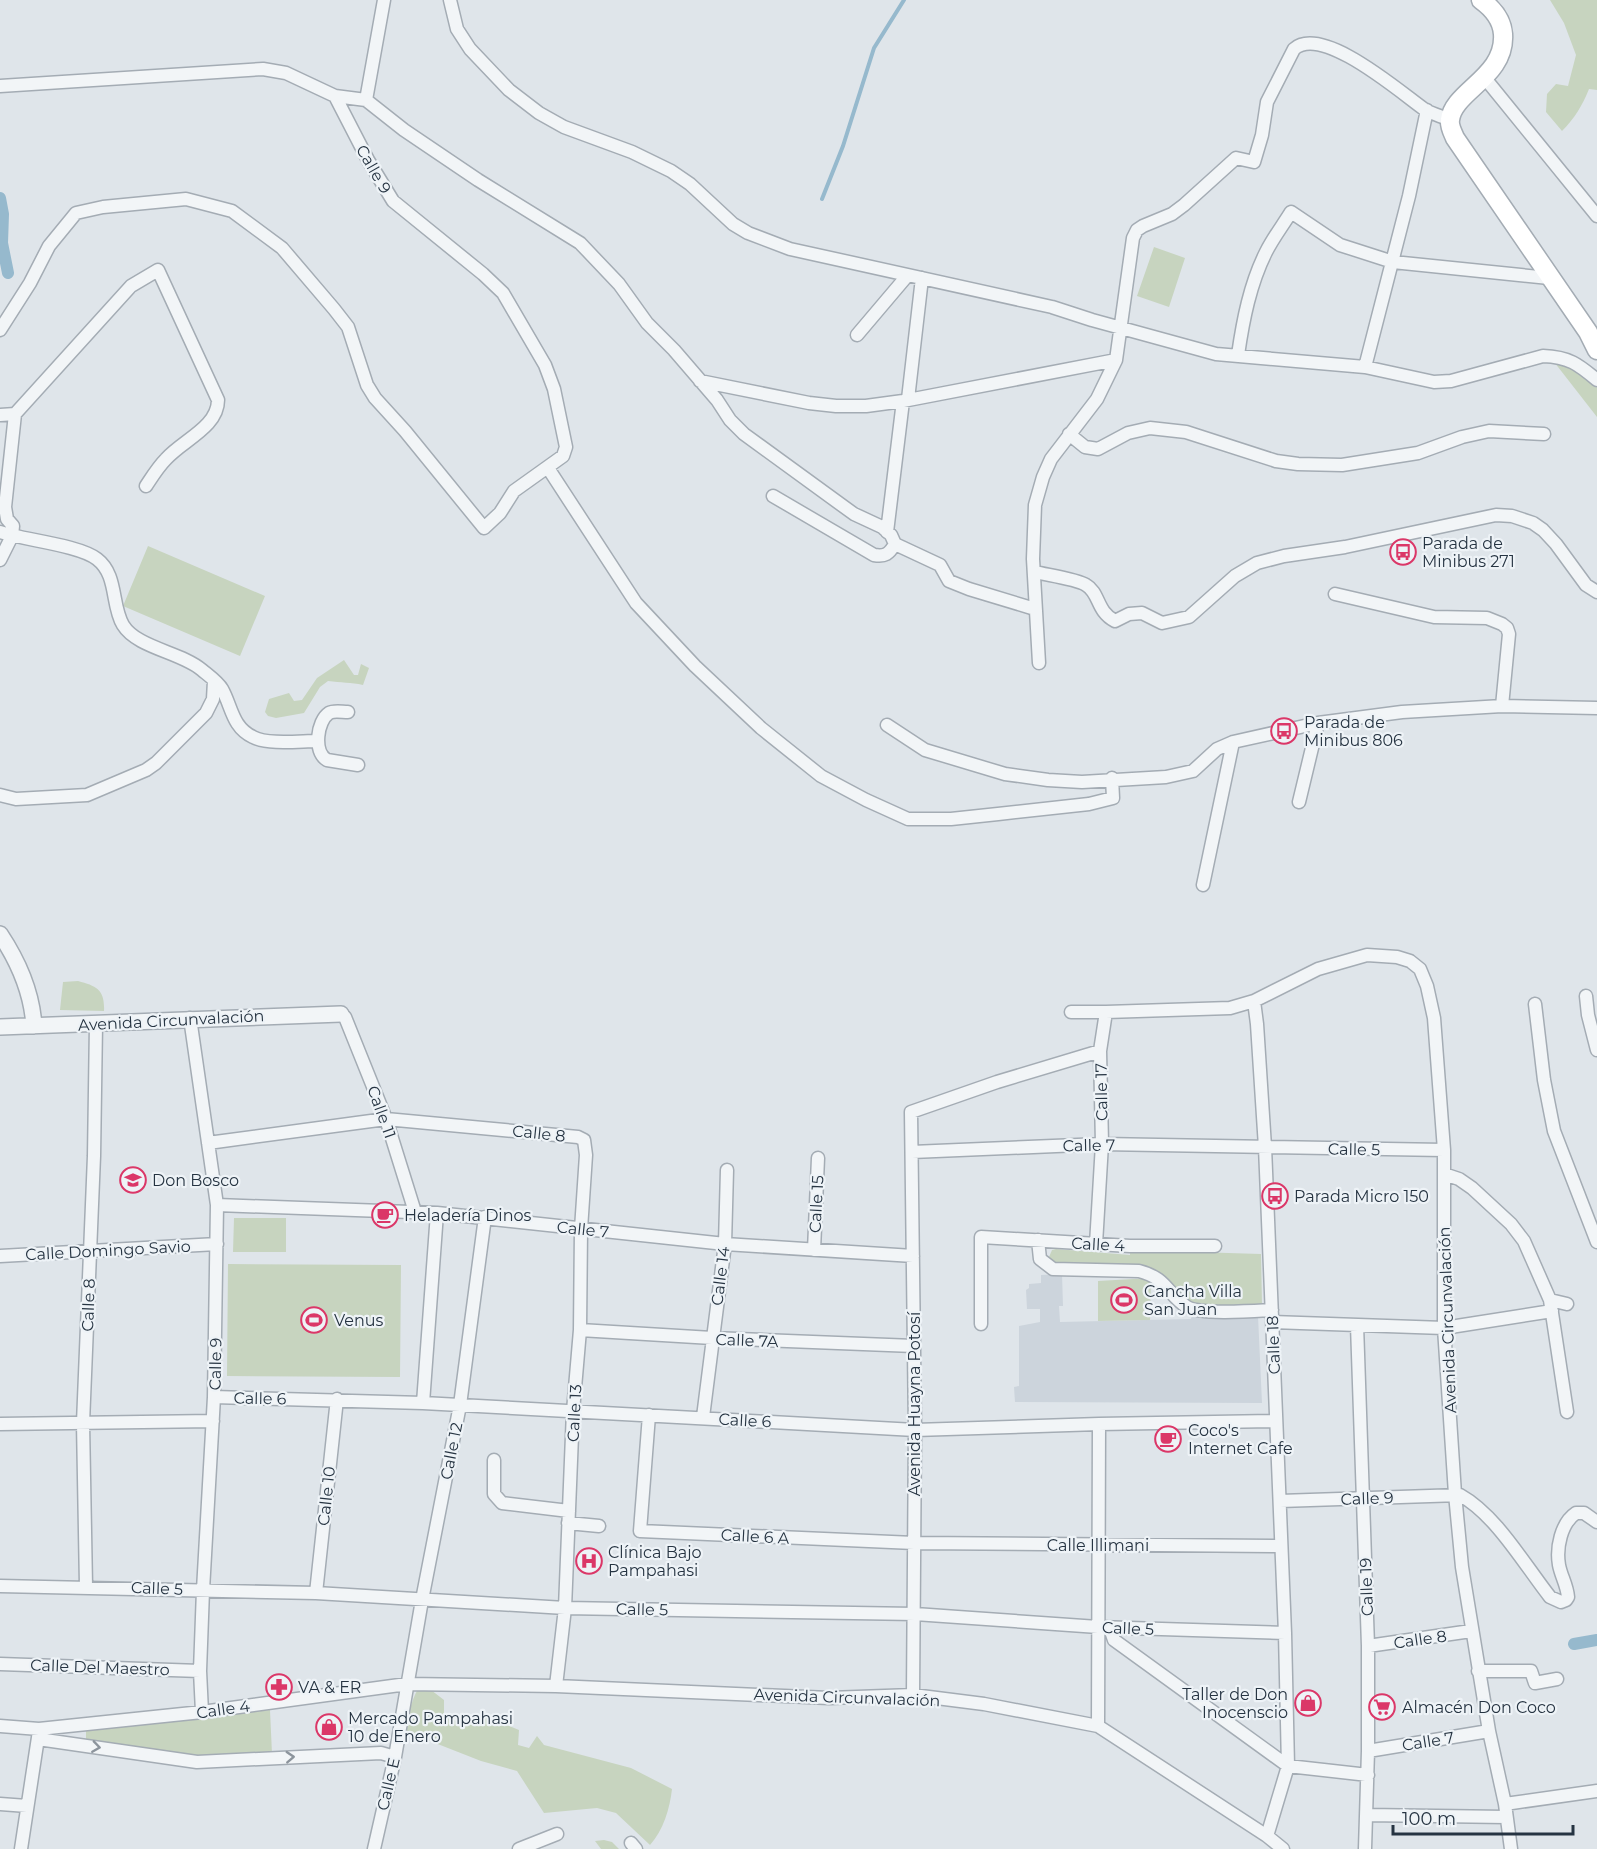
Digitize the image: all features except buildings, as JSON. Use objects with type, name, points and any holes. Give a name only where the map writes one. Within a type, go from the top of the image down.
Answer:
[{"type":"main road","points":[[1481,0],[1499,18],[1503,31],[1503,43],[1494,67],[1456,106],[1450,120],[1455,138],[1588,332],[1597,350]]},
{"type":"street","points":[[366,100],[384,0]]},
{"type":"street","points":[[450,0],[457,29],[470,49],[509,90],[539,113],[564,127],[632,152],[671,171],[690,184],[733,224],[748,233],[790,249],[1052,307],[1216,354],[1365,367],[1434,382],[1451,381],[1543,356],[1559,357],[1571,360],[1597,380]]},
{"type":"street","points":[[1039,663],[1033,560],[1035,505],[1051,459],[1097,399],[1116,360],[1133,238],[1137,231],[1143,226],[1172,214],[1236,158],[1254,162],[1261,143],[1267,102],[1290,57],[1300,44],[1314,43],[1354,59],[1426,110],[1450,120]]},
{"type":"street","points":[[0,86],[263,69],[286,73],[335,96],[366,100],[404,130],[478,180],[580,243],[619,284],[647,323],[717,400],[730,420],[744,434],[854,514],[887,532],[895,544],[940,565],[949,581],[1035,609]]},
{"type":"street","points":[[1484,77],[1597,216]]},
{"type":"street","name":"Calle 9","points":[[335,96],[368,160],[393,201],[503,293],[545,365],[556,399],[566,447],[563,456],[548,468]]},
{"type":"street","points":[[1365,367],[1409,196],[1426,110]]},
{"type":"street","points":[[0,330],[30,283],[49,246],[76,213],[103,207],[186,199],[232,211],[282,248],[348,327],[367,385],[375,398],[484,528],[500,513],[514,491],[548,468],[636,603],[695,666],[761,728],[821,776],[866,800],[909,819],[951,819],[1089,804],[1113,798],[1112,778]]},
{"type":"street","points":[[1238,355],[1252,287],[1266,251],[1291,212],[1340,245],[1393,262],[1549,278]]},
{"type":"street","points":[[0,560],[6,534],[13,526],[7,519],[5,507],[15,414],[131,286],[158,270],[218,400],[218,410],[212,420],[166,458],[146,486]]},
{"type":"street","points":[[857,335],[907,276]]},
{"type":"street","points":[[887,532],[922,278]]},
{"type":"street","points":[[700,381],[836,406],[866,406],[1116,360]]},
{"type":"street","points":[[0,415],[15,414]]},
{"type":"street","points":[[1069,434],[1085,447],[1098,449],[1128,433],[1150,428],[1186,432],[1276,461],[1342,465],[1418,453],[1462,437],[1490,431],[1544,434]]},
{"type":"street","points":[[773,496],[874,555],[882,556],[889,553],[895,544]]},
{"type":"street","points":[[1035,572],[1086,585],[1096,595],[1106,616],[1115,621],[1128,614],[1142,613],[1162,623],[1189,617],[1235,576],[1257,563],[1485,517],[1512,516],[1533,523],[1543,530],[1586,585],[1597,592]]},
{"type":"street","points":[[6,534],[78,550],[96,558],[107,569],[114,589],[117,613],[125,628],[147,644],[185,658],[221,687],[234,720],[242,731],[256,739],[317,741]]},
{"type":"street","points":[[1335,594],[1434,616],[1487,618],[1502,624],[1507,628],[1509,634],[1502,706]]},
{"type":"street","points":[[0,795],[16,799],[87,795],[146,770],[156,763],[211,706],[214,681]]},
{"type":"street","points":[[887,725],[925,750],[1005,774],[1082,782],[1112,778],[1166,777],[1193,771],[1217,749],[1233,742],[1318,723],[1402,712],[1502,706],[1597,708]]},
{"type":"street","points":[[348,712],[331,712],[327,715],[317,741],[318,749],[323,758],[358,765]]},
{"type":"street","points":[[1299,802],[1318,723]]},
{"type":"street","points":[[1203,885],[1233,742]]},
{"type":"street","points":[[0,934],[25,983],[33,1010],[34,1026]]},
{"type":"street","name":"Avenida Circunvalación","points":[[1254,1001],[1318,969],[1367,955],[1384,954],[1410,961],[1420,969],[1427,986],[1434,1018],[1444,1150],[1444,1328],[1462,1567],[1478,1671],[1511,1849]]},
{"type":"street","points":[[1586,996],[1588,1016],[1597,1050]]},
{"type":"street","points":[[1071,1012],[1218,1010],[1254,1001]]},
{"type":"street","name":"Calle 18","points":[[1254,1001],[1265,1148],[1285,1633],[1288,1766],[1267,1836]]},
{"type":"street","points":[[1535,1004],[1544,1080],[1554,1131],[1597,1242]]},
{"type":"street","name":"Calle 17","points":[[1096,1244],[1102,1144],[1100,1051],[1106,1012]]},
{"type":"street","name":"Avenida Circunvalación","points":[[0,1027],[341,1014]]},
{"type":"street","name":"Calle 11","points":[[341,1014],[345,1017],[386,1119],[415,1212]]},
{"type":"street","name":"Calle 9","points":[[190,1018],[217,1205],[214,1397],[203,1590],[202,1712]]},
{"type":"street","name":"Calle 8","points":[[86,1586],[83,1423],[96,1024]]},
{"type":"street","name":"Avenida Huayna Potosí","points":[[913,1695],[915,1430],[911,1112],[997,1082],[1100,1051]]},
{"type":"street","name":"Calle 8","points":[[208,1143],[386,1119],[567,1136],[584,1140]]},
{"type":"street","name":"Calle 13","points":[[556,1686],[565,1608],[573,1411],[580,1330],[581,1229],[586,1155],[584,1140]]},
{"type":"street","name":"Calle 7","points":[[912,1152],[1102,1144],[1265,1148]]},
{"type":"street","name":"Calle 5","points":[[1265,1148],[1444,1150]]},
{"type":"street","name":"Calle 15","points":[[814,1250],[818,1158]]},
{"type":"street","name":"Calle 14","points":[[703,1417],[725,1244],[727,1170]]},
{"type":"street","points":[[1444,1174],[1459,1179],[1472,1188],[1511,1224],[1524,1241],[1551,1305],[1567,1412]]},
{"type":"street","name":"Calle 7","points":[[217,1205],[437,1213],[725,1244],[913,1256]]},
{"type":"street","points":[[423,1403],[437,1213]]},
{"type":"street","name":"Calle 12","points":[[407,1684],[460,1405],[485,1217]]},
{"type":"street","name":"Calle 4","points":[[981,1324],[981,1237],[1096,1244],[1215,1246]]},
{"type":"street","points":[[1038,1240],[1040,1258],[1053,1269],[1139,1271],[1152,1275],[1188,1308],[1357,1325],[1444,1328],[1551,1305],[1567,1304]]},
{"type":"street","name":"Calle Domingo Savio","points":[[0,1256],[216,1244]]},
{"type":"street","name":"Calle 19","points":[[1357,1325],[1368,1646],[1368,1774],[1365,1849]]},
{"type":"street","name":"Calle 7A","points":[[580,1330],[914,1346]]},
{"type":"street","name":"Calle 6","points":[[214,1397],[423,1403],[915,1430],[1276,1421]]},
{"type":"street","name":"Calle 10","points":[[316,1593],[337,1399]]},
{"type":"street","name":"Calle 6 A","points":[[650,1415],[640,1531],[915,1543]]},
{"type":"street","name":"Calle 6","points":[[0,1424],[213,1421]]},
{"type":"street","points":[[1098,1726],[1104,1628],[1098,1546],[1099,1424]]},
{"type":"street","points":[[494,1460],[494,1494],[502,1503],[569,1517],[599,1526]]},
{"type":"street","points":[[1455,1494],[1466,1498],[1488,1516],[1556,1602],[1566,1600],[1568,1597],[1557,1555],[1564,1528],[1576,1513],[1584,1513],[1597,1522]]},
{"type":"street","name":"Calle 9","points":[[1280,1501],[1455,1494]]},
{"type":"street","name":"Calle Illimani","points":[[915,1543],[1281,1546]]},
{"type":"street","name":"Calle 5","points":[[0,1586],[86,1586],[316,1593],[565,1608],[915,1614],[1104,1628],[1285,1633]]},
{"type":"street","points":[[1104,1628],[1114,1640],[1288,1766],[1368,1774]]},
{"type":"street","name":"Calle 8","points":[[1368,1646],[1472,1632]]},
{"type":"street","name":"Calle Del Maestro","points":[[0,1664],[201,1671]]},
{"type":"street","points":[[1478,1671],[1531,1671],[1535,1683],[1557,1679]]},
{"type":"street","name":"Avenida Circunvalación","points":[[407,1684],[556,1686],[829,1698],[913,1695],[984,1704],[1098,1726],[1267,1836],[1283,1849]]},
{"type":"street","name":"Calle 4","points":[[0,1726],[39,1734],[407,1684]]},
{"type":"street","name":"Calle E","points":[[374,1849],[395,1758],[407,1684]]},
{"type":"street","name":"Calle 7","points":[[1368,1751],[1489,1731]]},
{"type":"street","points":[[21,1849],[39,1734],[197,1762],[381,1753],[395,1758]]},
{"type":"street","points":[[1504,1804],[1597,1791]]},
{"type":"street","points":[[0,1804],[27,1806]]},
{"type":"street","points":[[1367,1815],[1506,1817]]},
{"type":"street","points":[[519,1849],[557,1834]]},
{"type":"shaded area","points":[[1062,1274],[1063,1306],[1059,1306],[1060,1322],[1191,1319],[1191,1316],[1258,1316],[1262,1403],[1015,1402],[1014,1387],[1019,1386],[1019,1326],[1040,1322],[1040,1309],[1027,1309],[1026,1290],[1029,1284],[1041,1283],[1041,1275]]},
{"type":"green space","points":[[1550,0],[1597,0],[1597,90],[1589,89],[1578,112],[1562,131],[1546,112],[1547,94],[1556,84],[1568,86],[1576,55],[1564,23]]},
{"type":"green space","points":[[1154,247],[1185,258],[1169,307],[1137,296]]},
{"type":"green space","points":[[1544,349],[1569,353],[1590,373],[1597,388],[1597,417]]},
{"type":"green space","points":[[148,546],[265,596],[240,656],[123,606]]},
{"type":"green space","points":[[344,660],[354,675],[358,675],[361,664],[369,668],[363,685],[328,681],[320,687],[304,713],[276,718],[268,716],[265,712],[269,699],[289,693],[294,701],[302,700],[317,678]]},
{"type":"green space","points":[[78,981],[98,990],[103,998],[104,1011],[60,1010],[63,982]]},
{"type":"green space","points":[[234,1218],[286,1218],[286,1252],[233,1252]]},
{"type":"green space","points":[[1052,1250],[1130,1255],[1130,1250],[1261,1254],[1262,1304],[1192,1306],[1158,1275],[1051,1262],[1049,1257]]},
{"type":"green space","name":"Venus","points":[[228,1264],[401,1265],[400,1377],[227,1376]]},
{"type":"green space","name":"Cancha Villa San Juan","points":[[1151,1278],[1150,1320],[1098,1321],[1098,1281]]},
{"type":"green space","points":[[418,1689],[431,1690],[444,1700],[444,1717],[460,1722],[487,1717],[519,1730],[518,1745],[529,1748],[537,1736],[544,1745],[631,1768],[672,1789],[668,1811],[659,1833],[650,1845],[616,1813],[597,1808],[544,1813],[517,1771],[481,1761],[402,1730]]},
{"type":"green space","points":[[270,1710],[272,1754],[191,1757],[86,1742],[86,1731]]},
{"type":"green space","points":[[595,1841],[612,1842],[619,1849],[601,1849]]},
{"type":"waterway","points":[[822,199],[843,146],[874,48],[904,0]]},
{"type":"waterway","points":[[0,198],[3,214],[2,243],[8,273]]},
{"type":"waterway","points":[[1574,1644],[1597,1640]]},
{"type":"place","name":"Parada de Minibus 271","points":[[1403,552]]},
{"type":"place","name":"Parada de Minibus 806","points":[[1284,731]]},
{"type":"place","name":"Don Bosco","points":[[133,1180]]},
{"type":"place","name":"Parada Micro 150","points":[[1275,1196]]},
{"type":"place","name":"Heladería Dinos","points":[[385,1215]]},
{"type":"place","name":"Cancha Villa San Juan","points":[[1124,1300]]},
{"type":"place","name":"Venus","points":[[314,1320]]},
{"type":"place","name":"Coco's Internet Cafe","points":[[1168,1439]]},
{"type":"place","name":"Clínica Bajo Pampahasi","points":[[589,1561]]},
{"type":"place","name":"VA & ER","points":[[279,1687]]},
{"type":"place","name":"Taller de Don Inocenscio","points":[[1308,1703]]},
{"type":"place","name":"Almacén Don Coco","points":[[1382,1707]]},
{"type":"place","name":"Mercado Pampahasi 10 de Enero","points":[[329,1727]]}]
